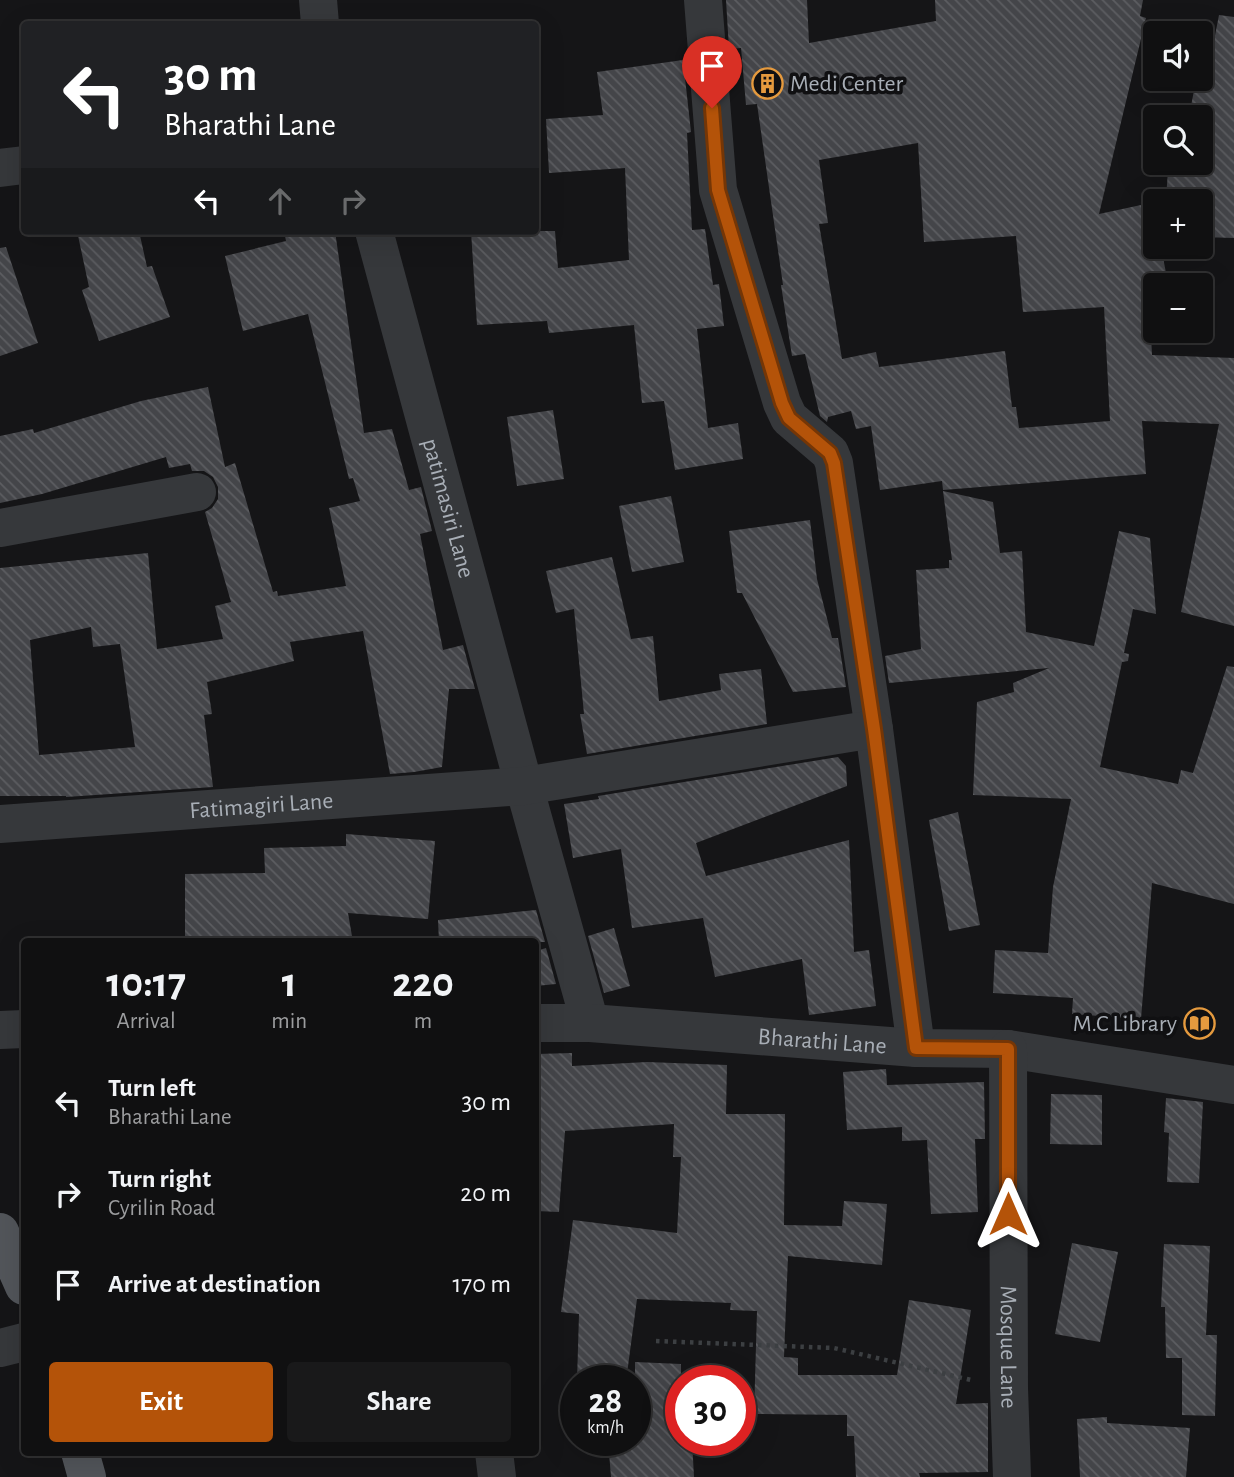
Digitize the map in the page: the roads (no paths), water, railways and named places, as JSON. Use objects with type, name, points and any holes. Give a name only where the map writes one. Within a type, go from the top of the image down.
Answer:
[{"type":"main road","points":[[0,1232],[21,1279]]},
{"type":"main road","points":[[81,1456],[87,1477]]},
{"type":"street","points":[[318,0],[320,21]]},
{"type":"street","points":[[703,0],[718,190],[782,403],[789,418],[830,453],[834,463],[874,729],[916,1048]]},
{"type":"street","points":[[0,168],[21,165]]},
{"type":"street","name":"patimasiri Lane","points":[[375,235],[590,1023]]},
{"type":"street","points":[[0,528],[197,492]]},
{"type":"street","name":"Fatimagiri Lane","points":[[0,824],[524,786],[874,729]]},
{"type":"street","name":"Bharathi Lane","points":[[539,1023],[590,1023],[916,1048],[1008,1049],[1234,1085]]},
{"type":"street","points":[[0,1030],[21,1030]]},
{"type":"street","name":"Mosque Lane","points":[[1008,1049],[1009,1388],[1012,1477]]},
{"type":"street","points":[[0,1349],[21,1343]]},
{"type":"street","points":[[494,1456],[497,1477]]},
{"type":"place","name":"Medi Center","points":[[767,83]]},
{"type":"place","name":"M.C Library","points":[[1200,1023]]}]
